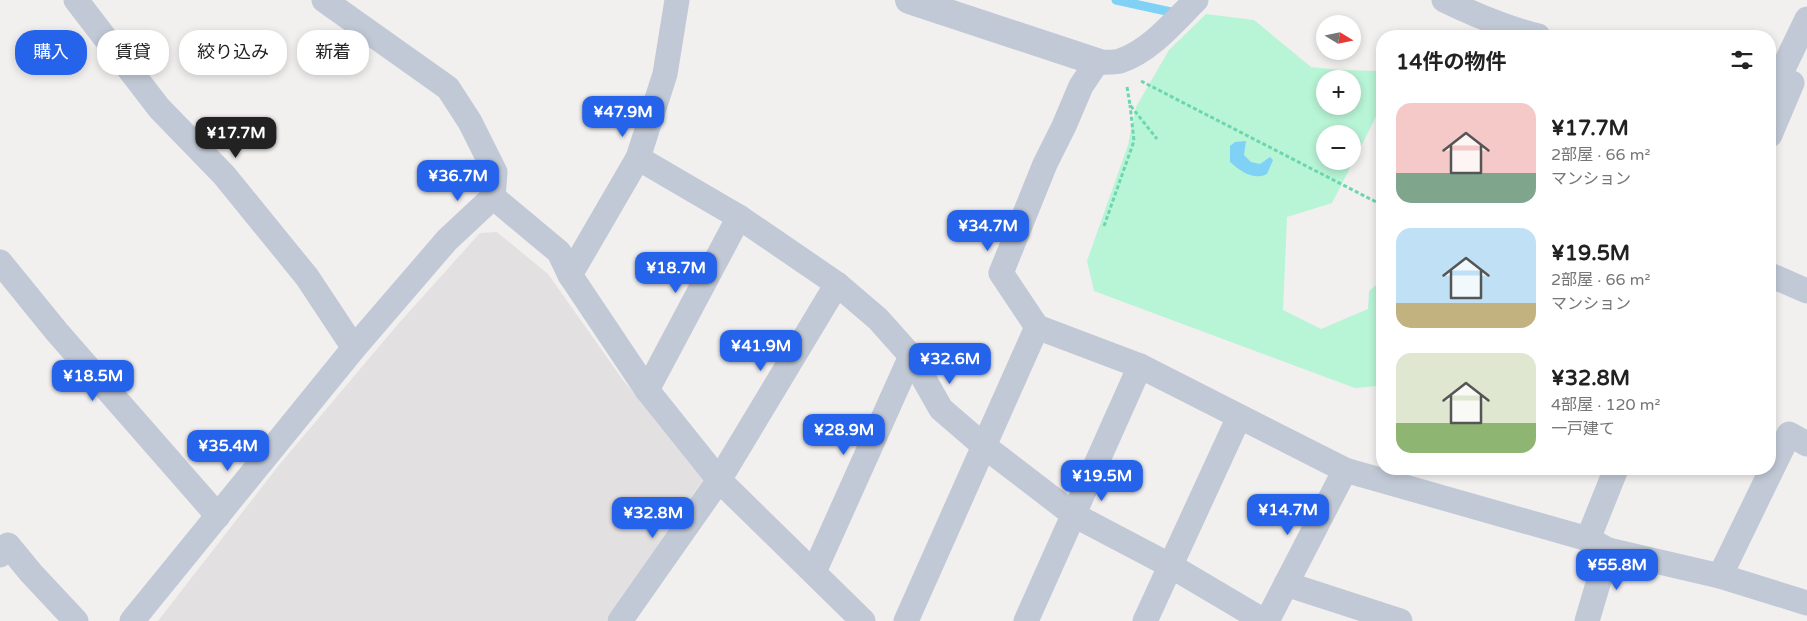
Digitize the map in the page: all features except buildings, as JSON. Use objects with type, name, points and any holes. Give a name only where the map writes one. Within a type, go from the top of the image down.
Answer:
[{"type":"street","points":[[76,0],[159,108],[224,175],[307,277],[354,348]]},
{"type":"street","points":[[132,621],[354,348],[447,240],[493,197],[495,172],[470,122],[448,88],[324,0]]},
{"type":"street","points":[[570,275],[638,158],[664,74],[677,0]]},
{"type":"street","points":[[909,0],[1096,62],[1119,61],[1135,54],[1164,32],[1196,0]]},
{"type":"street","points":[[1444,0],[1515,30]]},
{"type":"street","points":[[1776,116],[1807,19]]},
{"type":"street","points":[[1096,62],[1081,86],[1045,164],[1002,273],[1037,327],[1140,366],[1345,470],[1598,545],[1720,576],[1807,603]]},
{"type":"street","points":[[638,158],[739,217],[837,284],[878,320],[911,356],[941,409],[984,446],[1074,515],[1171,566],[1266,621],[1345,470]]},
{"type":"street","points":[[493,197],[559,252],[570,275],[648,390],[719,480],[863,621]]},
{"type":"street","points":[[648,390],[739,217]]},
{"type":"street","points":[[0,262],[57,332],[218,516]]},
{"type":"street","points":[[1776,278],[1807,291]]},
{"type":"street","points":[[620,621],[719,480],[837,284]]},
{"type":"street","points":[[906,621],[1037,327]]},
{"type":"street","points":[[814,572],[911,356]]},
{"type":"street","points":[[1026,621],[1140,366]]},
{"type":"street","points":[[1146,621],[1239,417]]},
{"type":"street","points":[[1776,461],[1789,434],[1807,444]]},
{"type":"street","points":[[1587,621],[1598,545],[1615,475]]},
{"type":"street","points":[[1720,576],[1769,475]]},
{"type":"street","points":[[0,555],[8,545],[76,621]]},
{"type":"street","points":[[1286,584],[1400,621]]},
{"type":"path","points":[[1096,62],[1219,120],[1376,202]]},
{"type":"path","points":[[1104,226],[1134,141],[1124,74]]},
{"type":"path","points":[[1130,105],[1157,139]]},
{"type":"shaded area","points":[[497,232],[548,274],[623,380],[705,477],[607,621],[158,621],[279,465],[399,323],[480,233]]},
{"type":"green space","points":[[1206,14],[1254,20],[1311,67],[1340,70],[1316,70],[1316,115],[1361,115],[1361,70],[1376,71],[1376,117],[1361,146],[1361,125],[1316,125],[1316,170],[1349,170],[1332,203],[1287,217],[1283,310],[1321,329],[1368,309],[1369,291],[1376,285],[1376,386],[1355,388],[1094,291],[1087,261],[1128,145],[1136,107],[1169,50]]},
{"type":"water","points":[[1246,141],[1244,155],[1251,162],[1260,164],[1270,157],[1273,160],[1267,174],[1252,176],[1230,162],[1230,146],[1235,142]]},
{"type":"waterway","points":[[1116,0],[1171,12]]}]
